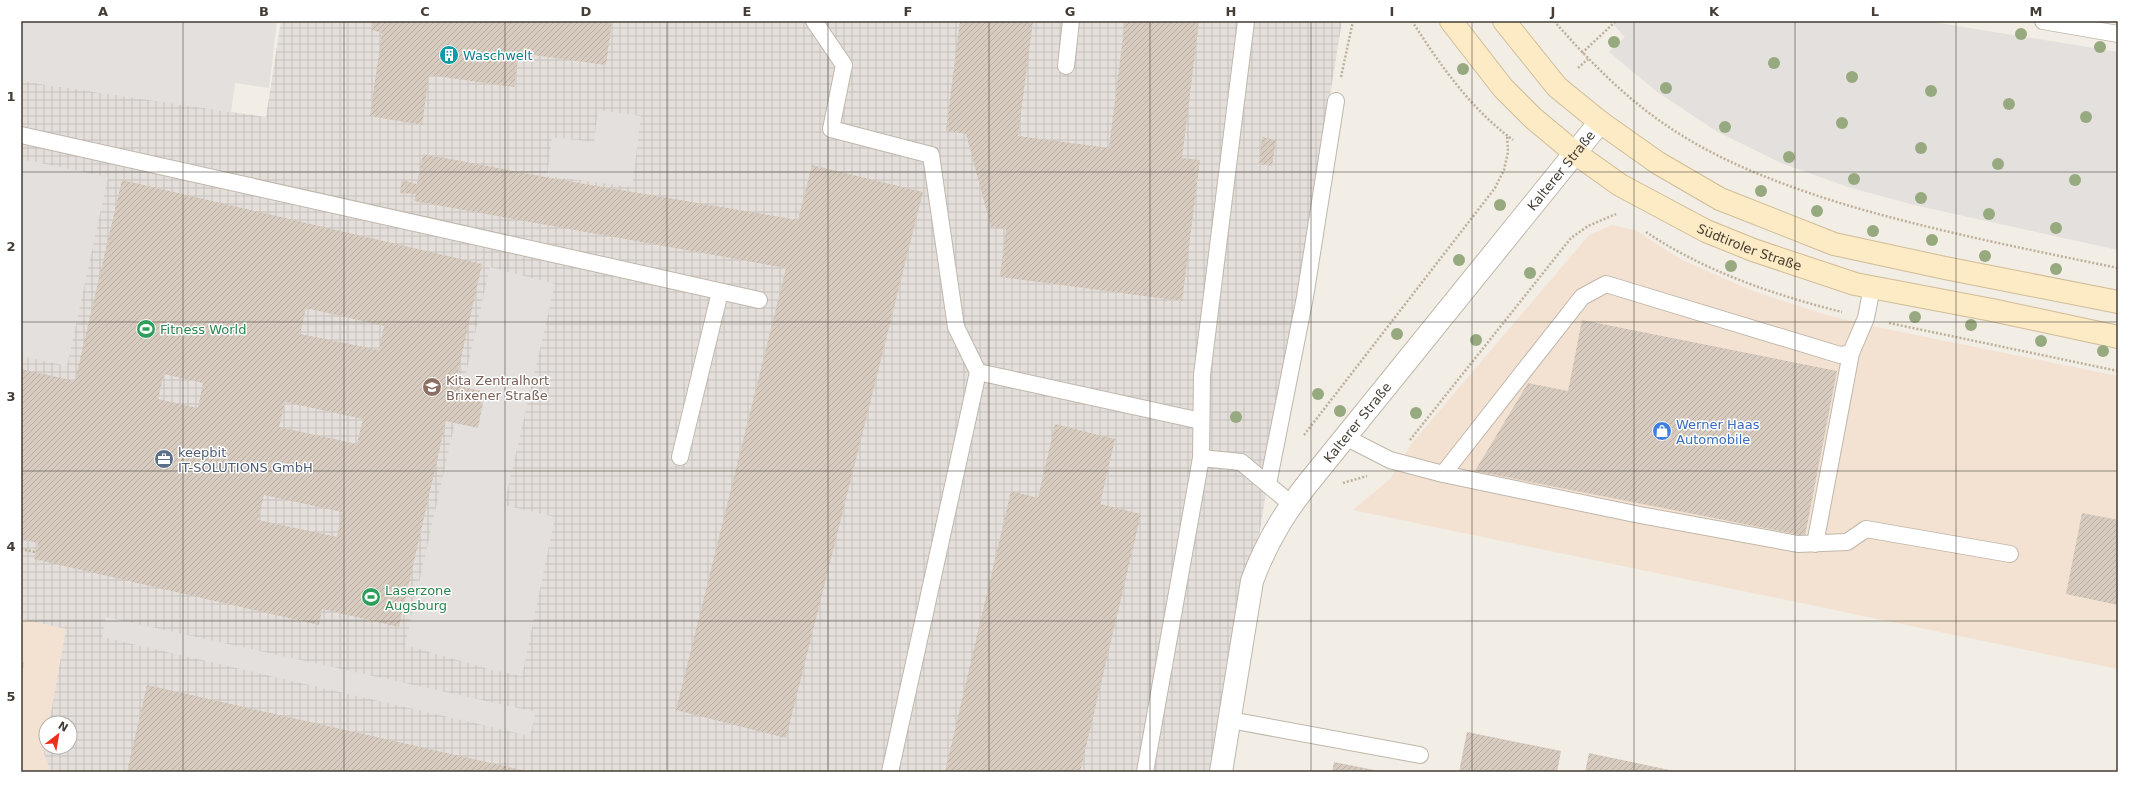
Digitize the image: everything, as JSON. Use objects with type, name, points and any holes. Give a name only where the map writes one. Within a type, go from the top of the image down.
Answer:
[{"type":"main road","name":"Südtiroler Straße","points":[[1451,21],[1503,88],[1529,114],[1575,153],[1620,185],[1706,231],[1792,264],[1855,284],[2118,337]]},
{"type":"main road","points":[[1504,21],[1557,88],[1600,122],[1658,163],[1720,200],[1834,244],[1945,268],[2118,302]]},
{"type":"street","name":"Kalterer Straße","points":[[1221,772],[1252,581],[1263,552],[1291,504],[1600,122]]},
{"type":"lane","points":[[814,21],[844,65],[831,129],[931,155],[956,327],[978,372],[890,772]]},
{"type":"lane","points":[[1066,66],[1071,21]]},
{"type":"lane","points":[[1146,772],[1201,458],[1202,375],[1246,21]]},
{"type":"lane","points":[[2043,21],[2118,34]]},
{"type":"lane","points":[[1268,484],[1305,297],[1336,101]]},
{"type":"lane","points":[[21,135],[759,300]]},
{"type":"lane","points":[[1443,474],[1582,297],[1606,284],[1818,350],[1840,355],[1851,353]]},
{"type":"lane","points":[[1815,544],[1851,353],[1866,318],[1872,287]]},
{"type":"lane","points":[[680,457],[720,292]]},
{"type":"lane","points":[[978,372],[1201,421]]},
{"type":"lane","points":[[1345,437],[1390,460],[1443,474],[1640,515],[1798,544],[1847,542],[1866,529],[2010,554]]},
{"type":"lane","points":[[1201,458],[1240,462],[1291,504]]},
{"type":"lane","points":[[1230,720],[1420,755]]},
{"type":"path","points":[[1336,101],[1353,21]]},
{"type":"path","points":[[1554,21],[1582,53],[1623,93],[1677,133],[1712,153],[1788,186],[1903,222],[2118,268]]},
{"type":"path","points":[[1582,53],[1616,21]]},
{"type":"path","points":[[1303,436],[1495,188],[1504,170],[1508,152],[1507,135]]},
{"type":"path","points":[[1406,445],[1571,238],[1588,226],[1618,214]]},
{"type":"path","points":[[21,549],[35,552]]},
{"type":"shaded area","points":[[21,21],[277,21],[269,88],[235,83],[231,112],[21,81]]},
{"type":"shaded area","points":[[281,21],[1342,21],[1221,772],[51,772],[44,755],[78,755],[78,715],[50,715],[66,629],[21,619],[21,81],[266,117]]},
{"type":"shaded area","points":[[1614,21],[1926,21],[2118,52],[2118,250],[1914,205],[1848,187],[1781,163],[1716,131],[1656,91],[1609,52],[1625,37],[1613,24]]},
{"type":"shaded area","points":[[598,110],[641,116],[632,187],[547,176],[552,137],[594,142]]},
{"type":"shaded area","points":[[21,159],[108,177],[67,366],[21,356]]},
{"type":"shaded area","points":[[1612,225],[1635,230],[1682,260],[1753,291],[1826,315],[1881,328],[2118,376],[2118,669],[1353,510],[1390,479],[1412,443],[1589,235]]},
{"type":"shaded area","points":[[490,267],[555,284],[504,505],[555,517],[522,676],[492,670],[405,645]]},
{"type":"shaded area","points":[[106,617],[536,712],[530,736],[102,637]]},
{"type":"shaded area","points":[[21,619],[66,629],[50,715],[38,715],[38,755],[44,755],[51,772],[21,772]]},
{"type":"building","name":"Waschwelt","points":[[373,21],[612,21],[606,65],[519,53],[514,87],[429,75],[422,125],[370,116],[382,33],[372,30]]},
{"type":"building","points":[[960,21],[1033,21],[1018,136],[1109,148],[1125,21],[1199,21],[1182,158],[1200,160],[1182,301],[1000,277],[1006,229],[991,227],[966,134],[946,131]]},
{"type":"building","points":[[1262,137],[1276,140],[1272,166],[1259,164]]},
{"type":"building","points":[[423,154],[556,179],[798,220],[812,165],[923,192],[786,738],[676,710],[786,268],[414,201],[416,194],[400,193],[402,180],[417,184]]},
{"type":"building","points":[[122,180],[482,264],[455,385],[485,392],[478,428],[446,421],[399,627],[322,609],[319,625],[34,559],[38,543],[21,539],[21,369],[75,381]],"holes":[[[306,308],[384,326],[379,350],[300,334]],[[164,374],[203,383],[198,408],[158,399]],[[285,402],[363,419],[357,444],[279,427]],[[264,495],[342,512],[337,537],[258,520]]]},
{"type":"building","name":"Werner Haas Automobile","points":[[1582,320],[1837,371],[1805,536],[1475,471],[1528,383],[1568,391]]},
{"type":"building","points":[[1055,424],[1115,439],[1100,504],[1141,514],[1080,772],[945,772],[1011,491],[1038,498]]},
{"type":"building","points":[[2082,513],[2118,520],[2118,605],[2066,594]]},
{"type":"building","points":[[21,662],[24,662],[22,677],[21,677]]},
{"type":"building","points":[[147,685],[526,771],[526,772],[127,772]]},
{"type":"building","points":[[1467,732],[1561,751],[1557,772],[1459,772]]},
{"type":"building","points":[[1589,753],[1674,771],[1674,772],[1585,772]]},
{"type":"building","points":[[1334,762],[1379,771],[1379,772],[1332,772]]},
{"type":"place","name":"Waschwelt","points":[[449,55]]},
{"type":"place","name":"Fitness World","points":[[146,329]]},
{"type":"place","name":"Kita Zentralhort Brixener Straße","points":[[432,387]]},
{"type":"place","name":"Werner Haas Automobile","points":[[1662,431]]},
{"type":"place","name":"keepbit IT-SOLUTIONS GmbH","points":[[164,459]]},
{"type":"place","name":"Laserzone Augsburg","points":[[371,597]]}]
